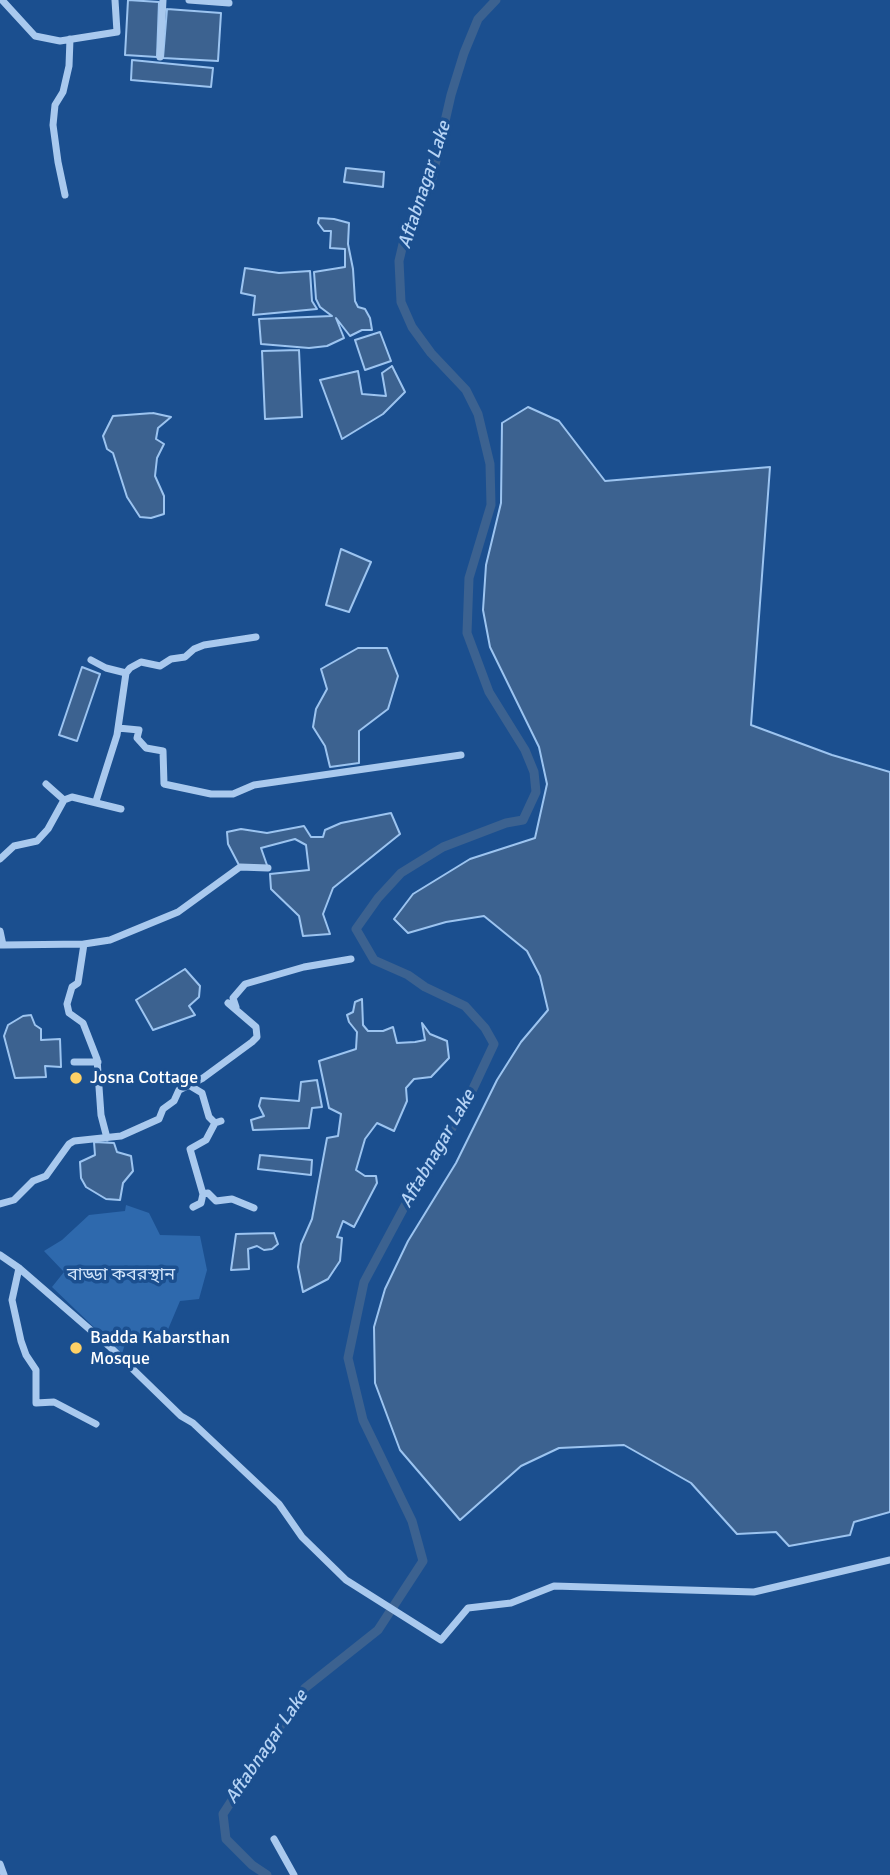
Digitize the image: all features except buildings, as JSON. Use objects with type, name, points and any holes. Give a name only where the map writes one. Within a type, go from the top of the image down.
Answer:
[{"type":"street","points":[[2,0],[35,36],[60,41],[117,32],[116,0]]},
{"type":"street","points":[[160,57],[163,0]]},
{"type":"street","points":[[189,0],[229,3]]},
{"type":"street","points":[[65,195],[53,125],[55,105],[63,92],[69,66],[70,39]]},
{"type":"street","points":[[96,802],[118,728],[126,673],[138,662],[160,666],[171,659],[185,657],[204,645],[256,638]]},
{"type":"street","points":[[91,660],[106,668],[126,673]]},
{"type":"street","points":[[118,728],[139,730],[137,738],[146,748],[163,751],[164,784],[211,794],[233,794],[254,785],[461,755]]},
{"type":"street","points":[[46,784],[64,800]]},
{"type":"street","points":[[0,859],[13,846],[37,841],[64,800],[72,797],[121,808]]},
{"type":"street","points":[[0,931],[1,945],[84,944],[110,940],[178,912],[240,867],[268,868]]},
{"type":"street","points":[[84,944],[78,982],[72,988],[67,1004],[69,1013],[83,1023],[98,1062],[101,1115],[107,1138]]},
{"type":"street","points":[[238,1011],[233,998],[245,984],[304,967],[351,959]]},
{"type":"street","points":[[0,1204],[13,1200],[33,1181],[46,1176],[69,1144],[121,1136],[159,1119],[163,1110],[174,1101],[179,1090],[203,1078],[257,1037],[256,1027],[228,1003]]},
{"type":"street","points":[[74,1062],[98,1062]]},
{"type":"street","points":[[187,1084],[202,1093],[209,1117],[218,1122],[206,1140],[190,1149],[204,1194],[201,1203],[193,1207]]},
{"type":"street","points":[[204,1194],[208,1193],[216,1201],[232,1199],[254,1208]]},
{"type":"street","points":[[0,1255],[19,1268],[109,1346],[181,1416],[193,1423],[279,1504],[302,1537],[346,1580],[441,1640],[468,1608],[511,1603],[554,1586],[754,1592],[890,1560]]},
{"type":"street","points":[[19,1268],[12,1300],[21,1341],[36,1370],[36,1403],[54,1402],[96,1424]]},
{"type":"street","points":[[274,1839],[294,1875]]},
{"type":"street","points":[[0,1864],[4,1875]]},
{"type":"green space","name":"বাড্ডা কবরস্থান","points":[[126,1205],[149,1213],[160,1235],[200,1236],[207,1270],[199,1299],[180,1301],[161,1346],[129,1331],[121,1357],[52,1287],[64,1272],[44,1251],[62,1240],[89,1215],[125,1211]]},
{"type":"shaded area","points":[[128,0],[159,2],[157,57],[125,55]]},
{"type":"shaded area","points":[[167,9],[221,13],[218,61],[163,58]]},
{"type":"shaded area","points":[[132,60],[213,68],[211,87],[131,80]]},
{"type":"shaded area","points":[[346,168],[384,172],[383,187],[344,182]]},
{"type":"shaded area","points":[[319,218],[349,223],[348,244],[355,301],[358,307],[365,309],[372,330],[362,330],[350,336],[336,318],[344,338],[327,346],[309,348],[261,344],[259,319],[332,316],[320,307],[316,299],[314,272],[345,267],[345,249],[330,248],[331,231],[324,231],[318,223]]},
{"type":"shaded area","points":[[245,268],[279,273],[310,271],[312,301],[317,309],[253,315],[255,296],[241,293]]},
{"type":"shaded area","points":[[380,332],[391,361],[365,370],[355,340]]},
{"type":"shaded area","points":[[299,350],[302,417],[265,419],[262,351]]},
{"type":"shaded area","points":[[392,366],[405,392],[383,414],[342,439],[320,380],[358,371],[362,394],[386,396],[382,373]]},
{"type":"shaded area","points":[[528,407],[559,421],[605,481],[770,467],[751,725],[832,755],[890,772],[890,1512],[854,1522],[850,1535],[789,1546],[776,1532],[737,1534],[691,1483],[624,1445],[559,1448],[521,1466],[460,1520],[400,1450],[375,1383],[374,1327],[385,1289],[408,1241],[456,1163],[497,1080],[521,1042],[548,1010],[540,976],[527,951],[484,916],[446,922],[408,933],[394,919],[413,894],[470,859],[535,838],[547,784],[539,747],[490,647],[483,610],[486,565],[501,503],[502,423]]},
{"type":"shaded area","points":[[153,413],[171,417],[158,428],[156,439],[164,444],[157,458],[155,476],[164,496],[164,514],[151,518],[140,517],[127,497],[113,453],[107,449],[103,436],[113,416]]},
{"type":"shaded area","points":[[341,549],[371,562],[349,612],[326,605]]},
{"type":"shaded area","points":[[358,648],[387,648],[398,676],[388,709],[359,731],[359,763],[330,767],[325,746],[313,727],[316,709],[327,689],[321,669]]},
{"type":"shaded area","points":[[82,667],[100,674],[77,741],[59,735]]},
{"type":"shaded area","points":[[391,813],[400,834],[333,888],[323,914],[330,934],[303,936],[299,916],[271,889],[270,874],[309,870],[306,845],[295,839],[261,848],[268,868],[240,867],[228,844],[227,832],[241,829],[267,833],[304,826],[311,837],[323,837],[325,830],[341,823]]},
{"type":"shaded area","points":[[185,969],[200,986],[199,997],[189,1006],[195,1015],[153,1030],[136,1000]]},
{"type":"shaded area","points":[[362,999],[363,1025],[368,1031],[383,1031],[393,1027],[397,1043],[415,1042],[425,1040],[422,1023],[430,1034],[447,1041],[449,1058],[431,1077],[414,1079],[406,1088],[407,1101],[394,1131],[377,1123],[365,1139],[356,1170],[365,1176],[376,1176],[377,1183],[354,1227],[343,1221],[337,1237],[342,1238],[340,1261],[328,1279],[303,1292],[298,1267],[301,1244],[312,1219],[327,1138],[338,1136],[341,1114],[329,1108],[319,1061],[356,1049],[357,1032],[347,1015],[353,1012],[355,1002]]},
{"type":"shaded area","points":[[31,1015],[35,1025],[41,1029],[41,1040],[60,1039],[61,1067],[45,1066],[46,1077],[15,1078],[4,1036],[8,1025],[23,1016]]},
{"type":"shaded area","points":[[317,1080],[322,1107],[312,1108],[309,1128],[253,1130],[251,1120],[264,1116],[259,1106],[261,1098],[299,1101],[301,1082]]},
{"type":"shaded area","points":[[94,1142],[114,1143],[117,1152],[131,1156],[133,1171],[123,1183],[120,1200],[106,1199],[86,1187],[81,1178],[80,1162],[95,1155]]},
{"type":"shaded area","points":[[260,1155],[312,1160],[311,1175],[258,1169]]},
{"type":"shaded area","points":[[274,1233],[278,1244],[272,1249],[264,1250],[257,1246],[248,1249],[249,1269],[231,1270],[236,1234]]},
{"type":"waterway","name":"Aftabnagar Lake","points":[[267,1875],[252,1865],[226,1839],[223,1814],[305,1688],[378,1630],[423,1561],[412,1521],[363,1420],[348,1358],[364,1282],[409,1198],[463,1110],[494,1044],[485,1028],[465,1006],[374,960],[356,929],[378,898],[401,873],[443,847],[506,823],[523,820],[536,792],[534,772],[525,750],[489,692],[467,633],[469,578],[491,505],[490,464],[478,414],[466,390],[431,353],[412,327],[401,302],[399,261],[403,244],[432,178],[451,95],[464,53],[478,19],[496,0]]},
{"type":"place","name":"Josna Cottage","points":[[76,1078]]},
{"type":"place","name":"Badda Kabarsthan Mosque","points":[[76,1348]]}]
